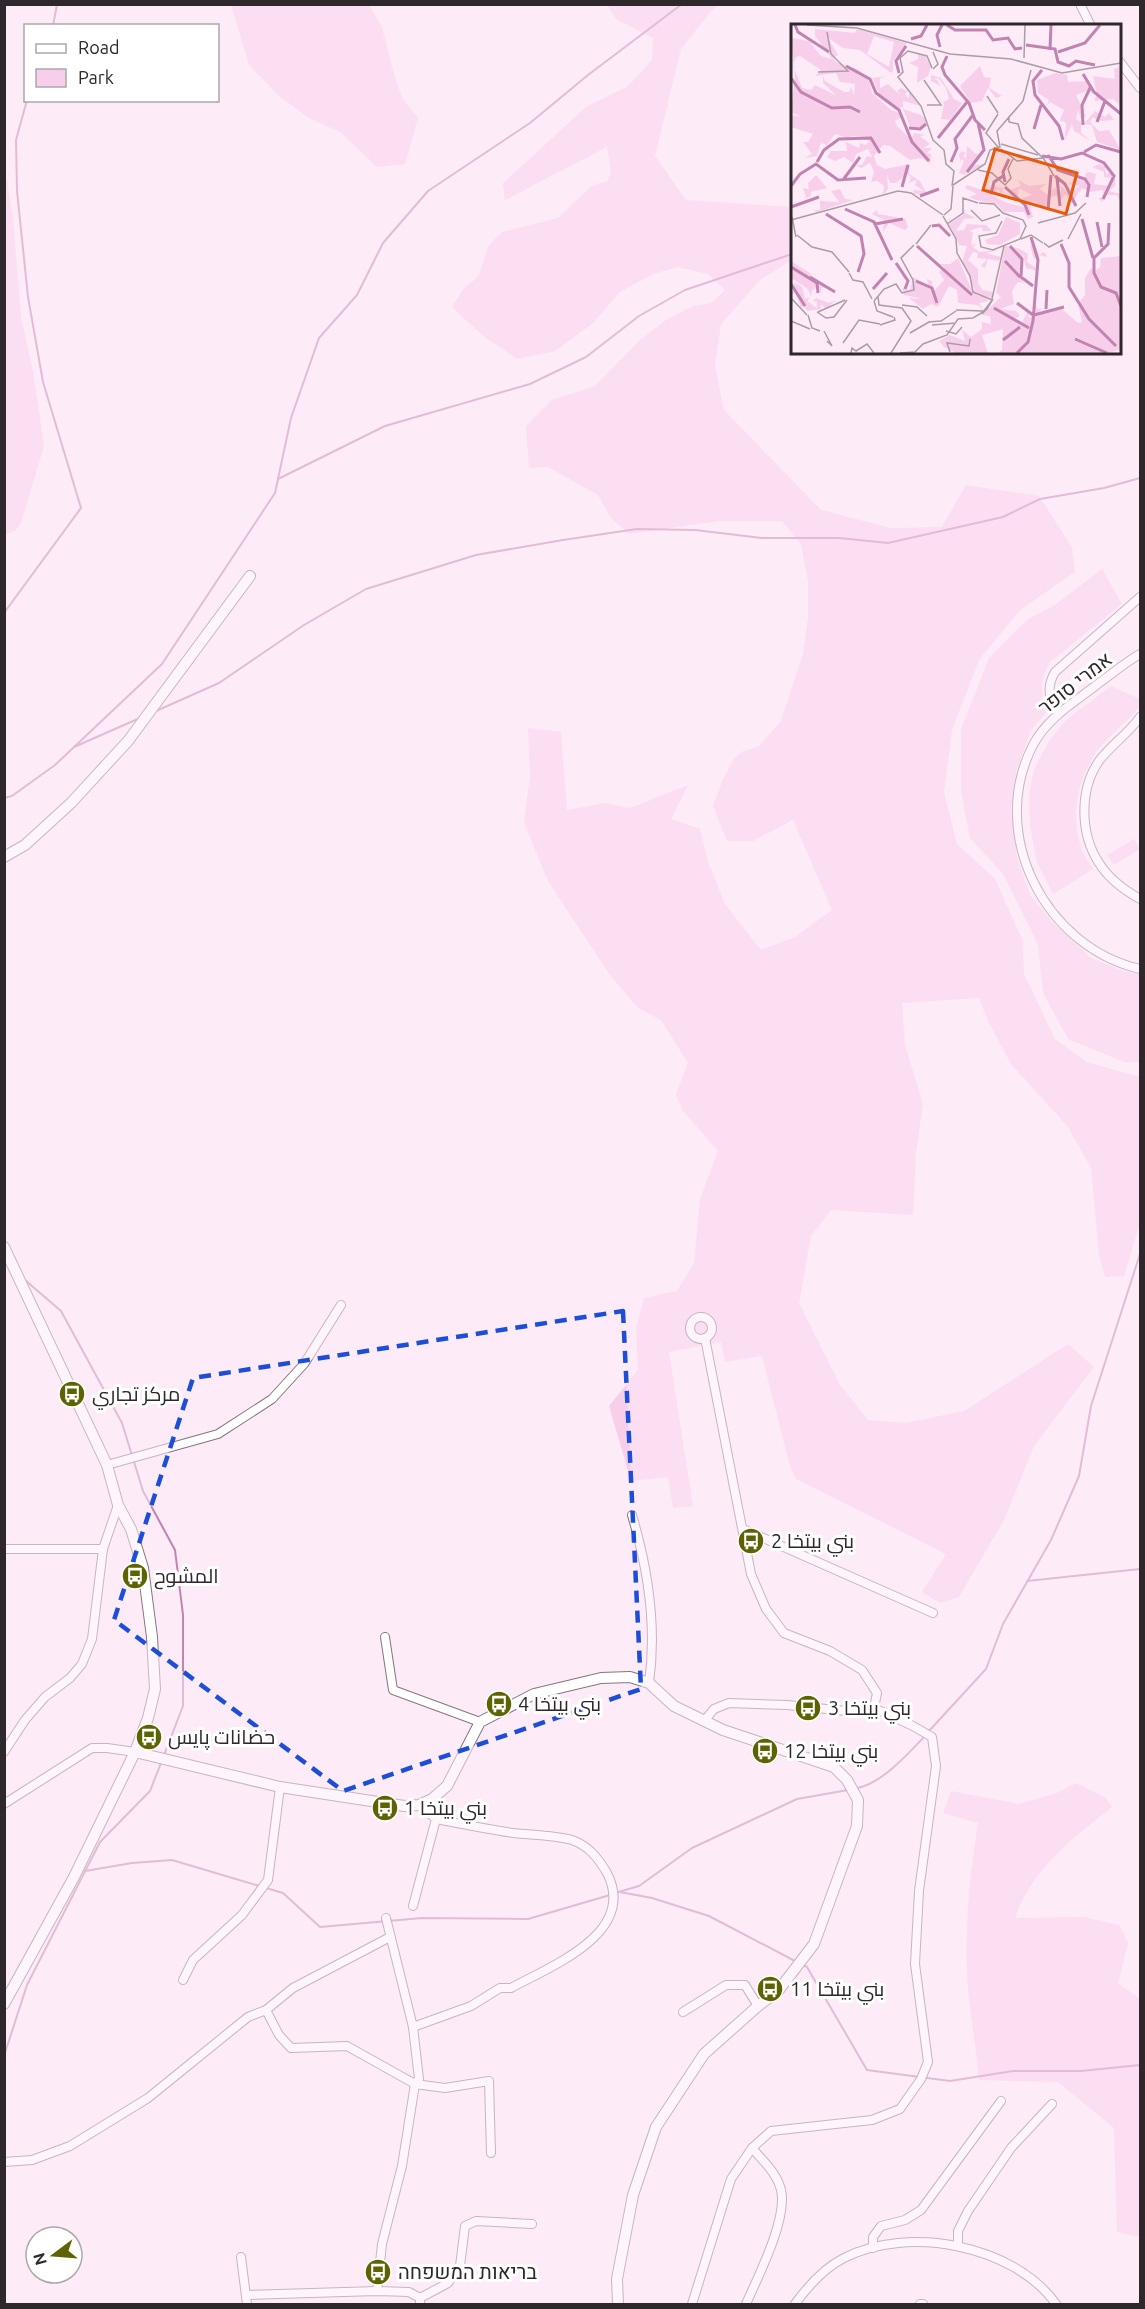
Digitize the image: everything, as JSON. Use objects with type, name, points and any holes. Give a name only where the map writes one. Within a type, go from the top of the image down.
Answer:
[{"type":"street","points":[[1080,4],[1090,24]]},
{"type":"street","points":[[1121,64],[1140,88]]},
{"type":"street","points":[[4,857],[25,845],[63,810],[128,741],[250,576]]},
{"type":"street","points":[[1058,714],[1049,696],[1049,687],[1055,672],[1140,597]]},
{"type":"street","name":"אמרי סופר","points":[[1140,654],[1058,714],[1046,726],[1033,746],[1019,796],[1017,819],[1028,869],[1049,909],[1065,927],[1100,953],[1140,969]]},
{"type":"street","points":[[1140,717],[1099,761],[1089,780],[1085,809],[1085,826],[1090,844],[1099,862],[1113,880],[1140,899]]},
{"type":"street","points":[[4,1247],[107,1465],[118,1505],[131,1529],[143,1568],[152,1637],[155,1689],[148,1718],[135,1752],[74,1877],[4,2004]]},
{"type":"street","points":[[107,1465],[218,1434],[272,1399],[304,1364],[341,1305]]},
{"type":"street","points":[[705,1338],[751,1574],[766,1609],[784,1633],[830,1651],[862,1670],[877,1694],[874,1708],[865,1713],[787,1704],[729,1703],[714,1709],[705,1720]]},
{"type":"street","points":[[4,1752],[24,1720],[45,1697],[70,1678],[82,1664],[92,1639],[103,1549],[118,1505]]},
{"type":"street","points":[[632,1515],[641,1547],[648,1589],[652,1659],[649,1683]]},
{"type":"street","points":[[743,1529],[933,1613]]},
{"type":"street","points":[[4,1549],[103,1549]]},
{"type":"street","points":[[385,1637],[393,1690],[480,1722]]},
{"type":"street","points":[[4,1804],[92,1748],[107,1748],[135,1752],[280,1787],[404,1806],[419,1805],[432,1799],[447,1786],[480,1722],[534,1694],[601,1678],[630,1677],[649,1683],[674,1706],[723,1730],[834,1767],[847,1780],[858,1800],[857,1826],[814,1944],[778,1991],[704,2054],[656,2127],[633,2195],[617,2280],[618,2304]]},
{"type":"street","points":[[692,2304],[731,2179],[752,2148],[771,2130],[872,2120],[900,2109],[921,2079],[928,2062],[915,1964],[919,1891],[936,1766],[932,1737],[874,1708]]},
{"type":"street","points":[[183,1980],[193,1960],[242,1915],[268,1880],[280,1787]]},
{"type":"street","points":[[413,2027],[471,2006],[500,1989],[511,1988],[578,1952],[604,1929],[611,1909],[614,1887],[591,1849],[571,1840],[436,1819],[419,1805]]},
{"type":"street","points":[[413,1906],[436,1819]]},
{"type":"street","points":[[377,2291],[382,2244],[402,2166],[415,2084],[419,2079],[413,2027],[386,1918]]},
{"type":"street","points":[[4,2162],[32,2160],[70,2146],[147,2098],[248,2017],[266,2010],[293,1988],[390,1937]]},
{"type":"street","points":[[683,2012],[726,1985],[745,1985],[758,2006]]},
{"type":"street","points":[[266,2010],[279,2036],[291,2048],[347,2046],[415,2084],[445,2088],[489,2081],[491,2153]]},
{"type":"street","points":[[873,2248],[873,2237],[881,2226],[905,2220],[921,2210],[1001,2101]]},
{"type":"street","points":[[957,2246],[958,2231],[968,2211],[1011,2148],[1052,2104]]},
{"type":"street","points":[[746,2304],[772,2242],[780,2212],[782,2191],[774,2173],[752,2148]]},
{"type":"street","points":[[247,2295],[410,2292],[420,2301],[448,2283],[460,2266],[465,2226],[476,2221],[532,2224]]},
{"type":"street","points":[[795,2304],[816,2278],[844,2258],[873,2248],[909,2242],[932,2242],[983,2253],[1026,2274],[1041,2286],[1056,2304]]},
{"type":"street","points":[[241,2257],[247,2304]]},
{"type":"highlighted area","points":[[623,1311],[641,1689],[343,1791],[114,1620],[193,1378]]},
{"type":"green space","points":[[231,5],[369,5],[382,27],[402,98],[418,118],[405,164],[377,167],[340,132],[309,118],[279,96],[249,65]]},
{"type":"green space","points":[[607,5],[719,5],[713,9],[681,49],[655,156],[686,200],[791,207],[791,261],[760,280],[721,324],[715,365],[724,410],[821,510],[891,528],[942,527],[966,485],[1039,496],[1072,547],[1075,572],[1020,610],[979,660],[952,730],[944,792],[957,844],[995,879],[1023,941],[1024,974],[1055,1039],[1087,1062],[1140,1077],[1140,1223],[1124,1276],[1105,1277],[1099,1255],[1091,1168],[1068,1127],[1011,1064],[988,1021],[979,998],[902,1003],[905,1045],[923,1104],[916,1153],[913,1215],[831,1210],[811,1236],[799,1303],[840,1385],[868,1420],[906,1423],[964,1411],[1068,1344],[1094,1367],[1034,1446],[1005,1518],[959,1597],[940,1603],[922,1592],[946,1554],[796,1479],[789,1463],[762,1356],[725,1362],[721,1342],[669,1352],[693,1506],[673,1508],[668,1477],[631,1481],[609,1406],[638,1370],[636,1328],[644,1298],[677,1291],[694,1263],[700,1199],[718,1151],[683,1111],[676,1094],[688,1063],[661,1020],[638,1008],[610,975],[548,881],[524,823],[530,776],[528,728],[561,732],[567,810],[605,803],[630,808],[688,785],[671,819],[700,829],[708,862],[725,904],[761,950],[795,937],[832,910],[793,820],[753,841],[727,841],[713,806],[723,779],[734,759],[741,752],[758,747],[781,721],[803,654],[808,617],[808,582],[801,544],[782,521],[719,521],[629,534],[611,518],[598,495],[548,467],[529,468],[526,426],[552,400],[595,386],[640,340],[666,320],[693,306],[711,303],[725,290],[708,274],[678,267],[653,274],[620,292],[592,324],[555,351],[517,359],[482,335],[452,307],[464,288],[478,277],[489,245],[502,232],[558,218],[590,187],[607,181],[611,173],[607,147],[505,200],[503,183],[586,107],[628,86],[652,60],[653,38],[616,19]]},
{"type":"green space","points":[[4,181],[7,181],[13,218],[21,317],[33,371],[44,446],[21,523],[16,530],[5,535]]},
{"type":"green space","points":[[1102,569],[1122,604],[1050,662],[1042,687],[1046,713],[1031,730],[1016,772],[1011,810],[1017,857],[1030,895],[1054,924],[1091,958],[1124,971],[1140,974],[1140,1062],[1124,1062],[1068,1039],[1043,993],[1038,945],[1003,874],[970,838],[961,792],[961,729],[989,658],[1028,619],[1055,605]]},
{"type":"green space","points":[[1111,686],[1140,699],[1140,706],[1098,750],[1081,783],[1076,807],[1077,832],[1082,851],[1093,869],[1053,894],[1037,863],[1030,826],[1029,796],[1034,769],[1049,741],[1066,720]]},
{"type":"green space","points":[[1134,839],[1140,849],[1114,865],[1107,855]]},
{"type":"green space","points":[[1076,1783],[1105,1797],[1112,1807],[1055,1856],[1032,1884],[1015,1918],[1083,1917],[1119,1925],[1128,1943],[1118,1983],[1140,1999],[1140,2237],[1117,2232],[1114,2128],[1058,2082],[979,2080],[968,1988],[967,1956],[969,1899],[978,1823],[943,1813],[951,1791],[1019,1804],[1057,1793]]},
{"type":"waterway","points":[[53,24],[57,4]]},
{"type":"waterway","points":[[4,798],[12,796],[55,765],[162,664],[275,493],[291,418],[319,338],[357,295],[383,243],[428,191],[530,123],[588,75],[682,4]]},
{"type":"waterway","points":[[4,613],[81,508],[43,382],[28,297],[17,191],[16,140],[26,102]]},
{"type":"waterway","points":[[278,479],[385,426],[530,384],[586,357],[639,316],[685,290],[791,254]]},
{"type":"waterway","points":[[156,711],[219,683],[304,625],[366,589],[476,555],[637,529],[695,530],[762,538],[839,538],[888,543],[1003,517],[1040,499],[1104,488],[1140,478]]},
{"type":"waterway","points":[[74,747],[140,718]]},
{"type":"waterway","points":[[928,1732],[986,1669],[1003,1624],[1051,1540],[1079,1476],[1091,1406],[1140,1254]]},
{"type":"waterway","points":[[25,1280],[61,1311],[122,1423],[143,1491],[175,1550],[183,1615],[183,1706],[164,1755]]},
{"type":"waterway","points":[[1027,1581],[1140,1569]]},
{"type":"waterway","points":[[857,1788],[885,1775],[925,1736]]},
{"type":"waterway","points":[[4,2056],[27,1985],[100,1842],[150,1791],[161,1763]]},
{"type":"waterway","points":[[615,1893],[639,1886],[692,1848],[797,1799],[848,1790]]},
{"type":"waterway","points":[[85,1871],[132,1863],[172,1860],[283,1893],[320,1927],[422,1918],[528,1919],[610,1895]]},
{"type":"waterway","points":[[620,1892],[652,1898],[709,1916],[795,1961]]},
{"type":"waterway","points":[[803,1965],[807,1967],[867,2070],[950,2081],[1013,2071],[1081,2071],[1140,2065]]},
{"type":"place","name":"مركز تجاري","points":[[72,1394]]},
{"type":"place","name":"بني بيتخا 2","points":[[751,1541]]},
{"type":"place","name":"المشوح","points":[[135,1576]]},
{"type":"place","name":"بني بيتخا 4","points":[[499,1704]]},
{"type":"place","name":"بني بيتخا 3","points":[[808,1708]]},
{"type":"place","name":"حضانات پايس","points":[[149,1737]]},
{"type":"place","name":"بني بيتخا 12","points":[[765,1751]]},
{"type":"place","name":"بني بيتخا 1","points":[[385,1808]]},
{"type":"place","name":"بني بيتخا 11","points":[[770,1989]]},
{"type":"place","name":"בריאות המשפחה","points":[[378,2272]]}]
